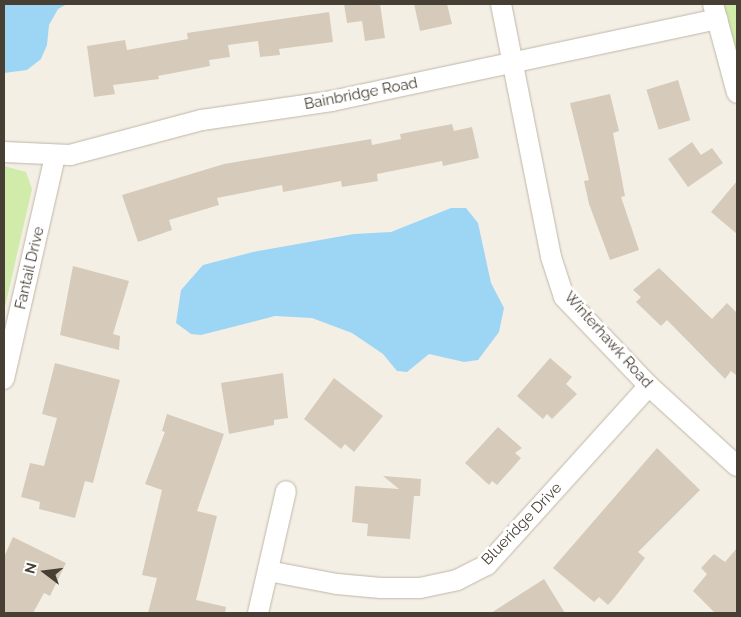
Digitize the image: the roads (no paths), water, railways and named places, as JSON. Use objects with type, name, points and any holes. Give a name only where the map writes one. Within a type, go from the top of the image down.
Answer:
[{"type":"street","name":"Winterhawk Road","points":[[501,4],[551,257],[564,297],[649,386],[737,466]]},
{"type":"street","name":"Bainbridge Road","points":[[4,152],[55,156],[70,155],[202,120],[332,101],[512,62],[715,11]]},
{"type":"street","points":[[715,11],[737,92]]},
{"type":"street","name":"Fantail Drive","points":[[4,379],[55,156]]},
{"type":"street","name":"Blueridge Drive","points":[[268,571],[337,584],[381,588],[420,588],[457,580],[487,564],[649,386]]},
{"type":"street","points":[[258,613],[286,491]]},
{"type":"water","points":[[4,4],[67,4],[58,9],[49,25],[47,45],[41,59],[27,70],[4,73]]},
{"type":"water","points":[[451,208],[466,208],[478,223],[491,283],[504,308],[499,332],[478,360],[464,362],[429,354],[407,372],[397,371],[383,354],[352,333],[312,318],[275,316],[201,335],[191,334],[176,323],[181,290],[203,265],[253,252],[354,234],[391,232]]}]
